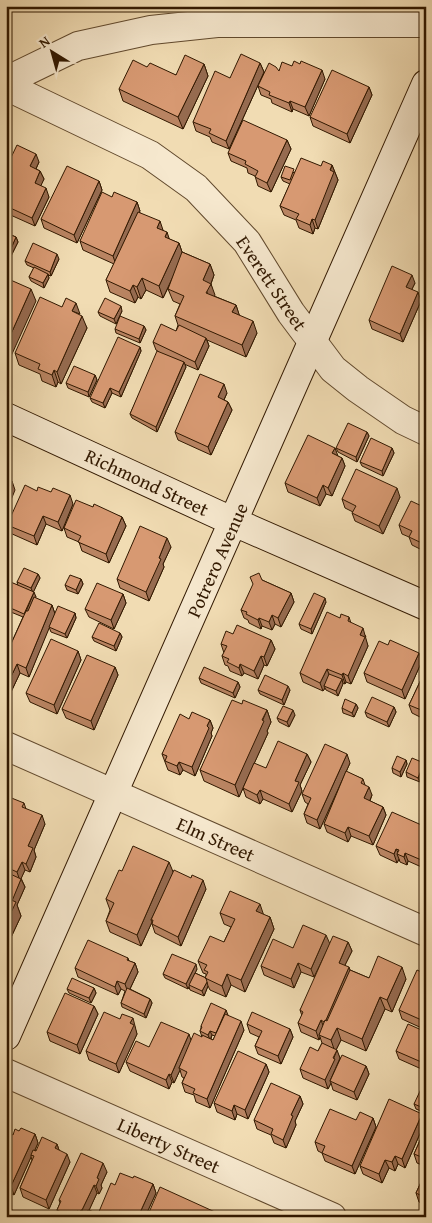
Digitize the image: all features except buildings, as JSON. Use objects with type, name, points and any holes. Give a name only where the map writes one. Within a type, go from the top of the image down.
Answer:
[{"type":"street","points":[[6,80],[78,46],[151,30],[217,23],[426,23]]},
{"type":"street","name":"Potrero Avenue","points":[[6,1036],[426,84]]},
{"type":"street","name":"Everett Street","points":[[6,86],[150,155],[196,188],[247,242],[291,313],[333,369],[403,420],[426,431]]},
{"type":"street","name":"Richmond Street","points":[[6,417],[234,522],[426,606]]},
{"type":"street","name":"Elm Street","points":[[6,746],[426,932]]},
{"type":"street","name":"Liberty Street","points":[[6,1073],[332,1217]]}]
